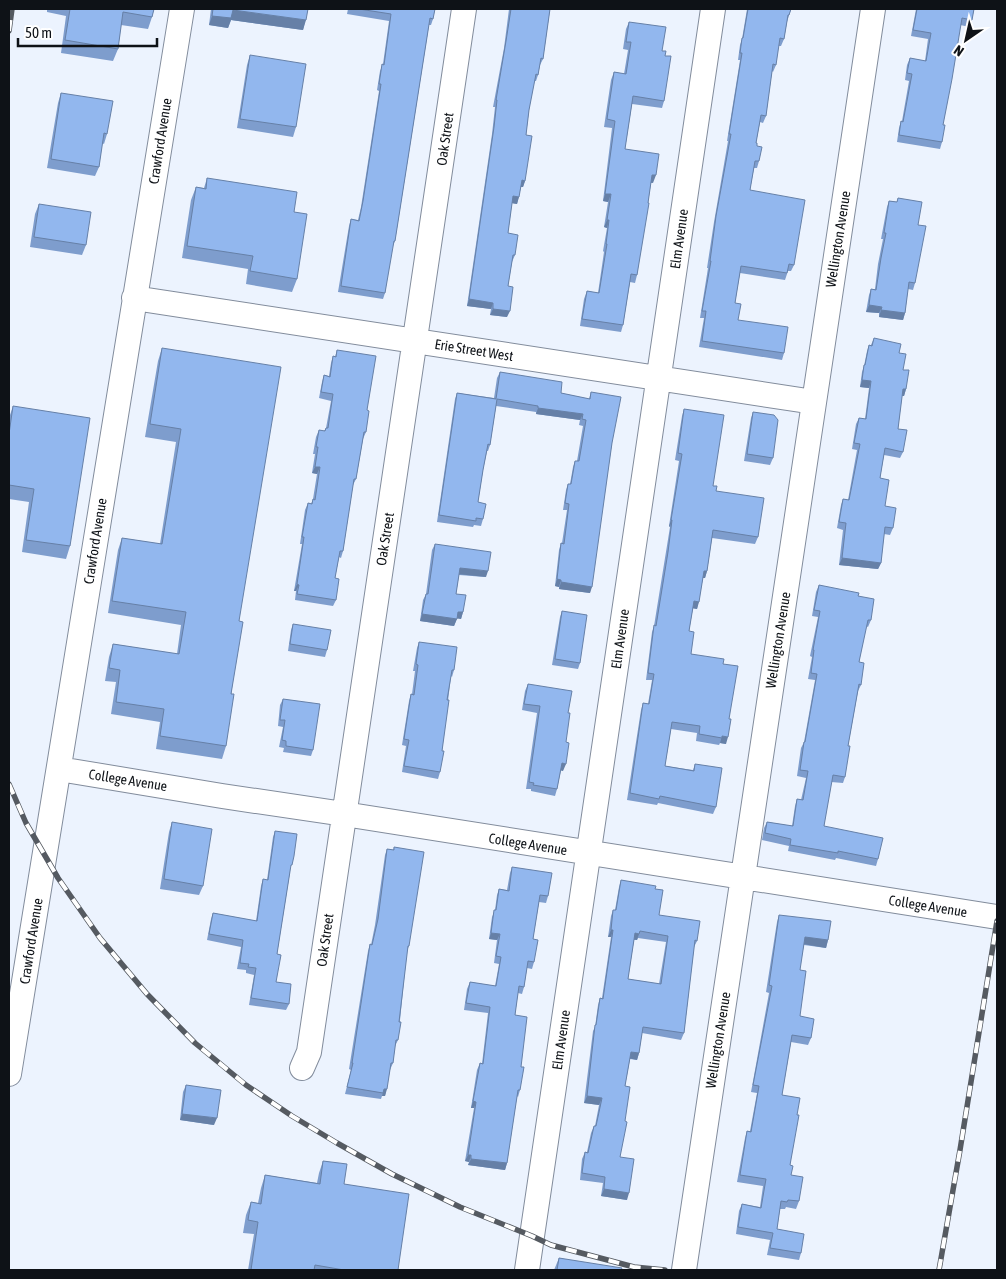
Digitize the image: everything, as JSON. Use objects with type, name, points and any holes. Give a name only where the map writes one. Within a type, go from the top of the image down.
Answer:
[{"type":"street","name":"Crawford Avenue","points":[[9,1074],[182,9]]},
{"type":"street","name":"Oak Street","points":[[302,1068],[309,1052],[464,9]]},
{"type":"street","name":"Elm Avenue","points":[[527,1270],[713,9]]},
{"type":"street","name":"Wellington Avenue","points":[[684,1270],[873,9]]},
{"type":"street","name":"Erie Street West","points":[[134,298],[814,402]]},
{"type":"street","name":"College Avenue","points":[[59,770],[997,917]]},
{"type":"building","points":[[70,9],[154,9],[152,17],[123,12],[118,49],[65,40]]},
{"type":"building","points":[[213,9],[308,9],[306,20],[233,10],[231,18],[212,16]]},
{"type":"building","points":[[359,9],[435,9],[433,19],[430,18],[385,293],[341,286],[351,219],[359,221],[363,201],[381,84],[379,84],[382,64],[384,65],[391,14]]},
{"type":"building","points":[[511,9],[550,9],[543,59],[541,58],[538,75],[536,74],[529,110],[526,135],[532,136],[525,181],[522,180],[519,197],[513,196],[508,233],[518,235],[508,286],[513,287],[510,311],[493,309],[493,303],[469,299],[494,127],[496,100]]},
{"type":"building","points":[[748,9],[791,9],[788,15],[784,39],[780,38],[776,65],[773,64],[766,116],[761,115],[756,143],[757,146],[762,147],[759,161],[755,161],[750,190],[805,200],[794,265],[789,264],[787,273],[741,266],[735,303],[741,304],[738,320],[788,327],[784,353],[702,341],[706,311],[702,311],[711,261],[716,216],[731,134],[729,134],[742,53],[740,53],[742,38]]},
{"type":"building","points":[[917,9],[974,9],[972,20],[962,18],[943,125],[945,125],[942,142],[899,135],[912,74],[907,73],[910,58],[926,61],[931,33],[913,30]]},
{"type":"building","points":[[629,22],[666,27],[662,51],[666,51],[665,56],[671,56],[664,101],[633,96],[625,149],[659,154],[656,175],[652,175],[637,275],[631,274],[623,325],[582,319],[587,291],[599,293],[607,244],[609,220],[607,220],[611,194],[605,194],[615,121],[607,119],[614,72],[626,74],[631,42],[626,42]]},
{"type":"building","points":[[250,55],[306,64],[296,127],[240,119]]},
{"type":"building","points":[[61,93],[113,101],[107,134],[104,133],[99,167],[51,159]]},
{"type":"building","points":[[207,178],[297,192],[294,212],[307,214],[297,279],[250,271],[253,256],[187,246],[196,187],[206,189]]},
{"type":"building","points":[[898,198],[922,202],[918,225],[926,226],[915,283],[909,282],[905,313],[881,310],[882,307],[869,305],[871,289],[876,290],[886,233],[884,233],[889,201],[897,202]]},
{"type":"building","points":[[39,204],[91,212],[86,245],[34,237]]},
{"type":"building","points":[[874,338],[901,344],[899,353],[906,354],[903,370],[909,370],[906,389],[903,389],[898,429],[907,430],[903,452],[885,448],[880,478],[889,480],[885,506],[896,508],[893,528],[885,527],[881,563],[842,558],[846,523],[839,522],[843,499],[849,500],[860,444],[854,443],[859,418],[866,419],[871,381],[862,380],[869,345],[872,346]]},
{"type":"building","points":[[162,348],[281,367],[239,621],[243,622],[231,694],[234,694],[226,746],[160,736],[164,709],[116,702],[120,670],[109,668],[113,644],[179,654],[186,612],[112,601],[122,538],[162,544],[181,429],[150,424]]},
{"type":"building","points":[[337,350],[376,356],[367,410],[369,411],[366,432],[364,432],[356,479],[354,479],[343,551],[340,551],[335,578],[339,579],[336,600],[297,594],[299,585],[297,584],[308,503],[312,504],[313,499],[315,500],[320,467],[315,467],[319,430],[325,431],[328,428],[333,394],[321,392],[324,375],[330,377],[333,356],[336,357]]},
{"type":"building","points":[[500,372],[562,382],[561,393],[590,399],[591,392],[621,397],[612,443],[592,587],[561,582],[561,580],[557,579],[561,543],[564,544],[569,504],[565,503],[575,461],[579,461],[586,420],[582,419],[583,414],[538,408],[538,406],[497,399],[478,502],[486,504],[483,519],[476,518],[476,521],[439,515],[457,393],[496,399]]},
{"type":"building","points":[[13,406],[90,418],[70,546],[26,540],[34,489],[9,485],[9,434]]},
{"type":"building","points":[[684,409],[724,415],[713,486],[717,486],[716,491],[764,498],[758,537],[713,530],[707,571],[704,571],[699,602],[694,601],[689,631],[694,632],[691,654],[724,659],[723,664],[738,666],[729,719],[731,719],[728,737],[722,736],[722,738],[699,734],[700,726],[672,722],[665,766],[694,771],[695,764],[722,768],[716,807],[660,796],[659,799],[630,793],[643,703],[649,704],[654,674],[648,673],[682,454],[678,453]]},
{"type":"building","points":[[753,412],[774,415],[778,420],[773,458],[747,454]]},
{"type":"building","points":[[435,544],[491,552],[488,571],[460,568],[456,594],[466,595],[463,612],[458,612],[457,619],[422,614],[426,594],[428,594]]},
{"type":"building","points":[[819,585],[859,593],[858,596],[874,599],[871,620],[868,620],[859,662],[864,663],[848,746],[850,746],[845,777],[833,775],[824,826],[883,838],[878,859],[838,851],[838,853],[790,845],[791,839],[765,833],[767,822],[793,826],[797,799],[803,800],[808,771],[800,770],[817,674],[811,673],[820,611],[814,610]]},
{"type":"building","points":[[562,611],[587,615],[580,663],[555,659]]},
{"type":"building","points":[[293,624],[331,630],[327,650],[290,644]]},
{"type":"building","points":[[419,642],[457,647],[447,700],[449,700],[440,772],[404,766],[409,740],[404,739],[411,694],[414,695]]},
{"type":"building","points":[[528,684],[572,691],[568,713],[570,713],[566,742],[569,743],[566,764],[562,763],[557,789],[533,785],[534,783],[529,782],[540,706],[524,704]]},
{"type":"building","points":[[283,699],[320,704],[313,750],[286,746],[286,741],[282,740],[285,720],[280,720]]},
{"type":"building","points":[[172,822],[212,829],[203,886],[164,879]]},
{"type":"building","points":[[275,831],[297,834],[277,954],[281,955],[276,982],[291,984],[289,1004],[251,998],[256,968],[248,967],[249,964],[240,963],[243,940],[209,934],[213,913],[257,921],[263,879],[268,880]]},
{"type":"building","points":[[394,847],[424,852],[408,946],[398,1040],[396,1040],[387,1089],[384,1089],[383,1093],[347,1087],[353,1063],[370,944],[372,945],[378,919],[387,849],[394,850]]},
{"type":"building","points":[[512,867],[552,873],[548,896],[540,895],[533,939],[538,940],[534,962],[528,961],[524,987],[519,986],[515,1015],[527,1017],[521,1067],[524,1067],[520,1090],[518,1090],[507,1163],[471,1159],[471,1155],[468,1155],[476,1102],[473,1101],[480,1063],[483,1064],[490,1007],[466,1003],[470,982],[496,986],[501,957],[496,956],[500,934],[491,933],[494,910],[496,910],[499,889],[509,891]]},
{"type":"building","points":[[621,880],[656,886],[655,889],[663,890],[659,915],[700,921],[697,941],[695,940],[684,1033],[643,1027],[639,1053],[631,1052],[625,1086],[630,1087],[625,1121],[627,1122],[620,1157],[634,1159],[629,1193],[604,1189],[605,1177],[582,1173],[585,1152],[588,1153],[602,1098],[587,1096],[595,1025],[600,998],[603,999],[613,930],[611,930],[613,910],[616,910]],"holes":[[[640,931],[668,936],[661,984],[628,979],[635,933],[639,934]]]},
{"type":"building","points":[[779,915],[831,921],[828,940],[805,937],[800,970],[806,971],[800,1016],[814,1019],[811,1038],[792,1035],[782,1095],[800,1098],[797,1115],[799,1115],[790,1165],[793,1166],[791,1175],[803,1177],[799,1201],[781,1201],[777,1229],[804,1234],[801,1253],[770,1248],[773,1233],[738,1227],[742,1204],[761,1208],[766,1179],[740,1175],[747,1131],[751,1132],[759,1086],[753,1085],[772,986],[769,985]]},
{"type":"building","points":[[186,1085],[221,1090],[217,1118],[182,1114]]},
{"type":"building","points":[[323,1161],[347,1164],[344,1184],[409,1194],[398,1270],[344,1270],[315,1265],[314,1270],[251,1270],[258,1222],[248,1220],[251,1202],[261,1204],[265,1175],[320,1184]]},
{"type":"building","points":[[559,1258],[622,1268],[621,1270],[557,1270]]},
{"type":"railway","points":[[9,31],[12,9]]},
{"type":"railway","points":[[9,784],[26,823],[58,878],[100,938],[147,994],[195,1043],[246,1085],[337,1143],[392,1174],[460,1207],[551,1245],[634,1267],[665,1270]]},
{"type":"railway","points":[[939,1270],[997,921]]}]
